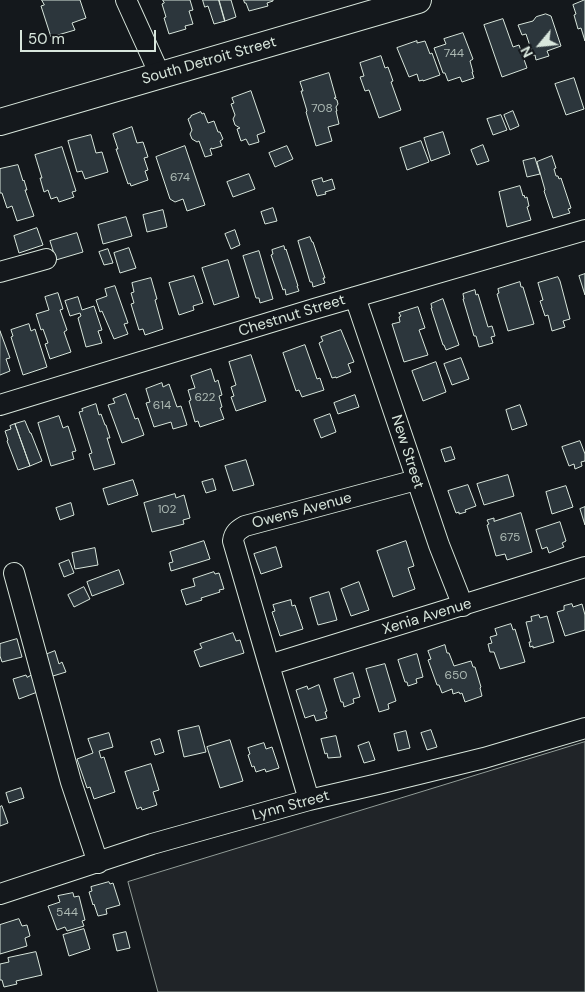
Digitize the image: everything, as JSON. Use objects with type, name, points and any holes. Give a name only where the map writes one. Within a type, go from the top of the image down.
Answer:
[{"type":"main road","name":"South Detroit Street","points":[[0,122],[418,0]]},
{"type":"street","points":[[126,0],[160,75]]},
{"type":"street","name":"Chestnut Street","points":[[0,405],[355,297],[585,230]]},
{"type":"street","points":[[0,272],[46,259]]},
{"type":"street","name":"New Street","points":[[355,297],[439,546],[463,606]]},
{"type":"street","name":"Owens Avenue","points":[[268,665],[233,541],[234,535],[245,526],[416,480]]},
{"type":"street","name":"Xenia Avenue","points":[[268,665],[585,567]]},
{"type":"street","points":[[14,573],[71,782],[98,862]]},
{"type":"street","points":[[268,665],[309,800]]},
{"type":"street","name":"Lynn Street","points":[[0,894],[152,844],[309,800],[484,758],[585,728]]},
{"type":"shaded area","points":[[585,742],[585,992],[158,992],[128,882]]},
{"type":"building","points":[[42,0],[80,0],[86,18],[72,23],[75,30],[51,37],[41,6],[44,5]]},
{"type":"building","points":[[163,0],[190,0],[193,10],[189,11],[193,24],[185,26],[186,29],[169,34],[164,18],[166,17],[162,4],[164,3]]},
{"type":"building","points":[[203,0],[219,0],[225,21],[214,24],[208,6],[205,7]]},
{"type":"building","points":[[219,0],[231,0],[236,17],[225,21]]},
{"type":"building","points":[[244,0],[273,1],[267,3],[268,6],[249,11]]},
{"type":"building","points":[[585,0],[585,41],[581,28],[578,29],[573,5]]},
{"type":"building","points":[[546,14],[551,16],[561,46],[547,51],[549,56],[536,60],[526,34],[522,35],[518,25],[533,21],[536,17]]},
{"type":"building","points":[[503,19],[513,47],[519,45],[527,68],[502,77],[484,25]]},
{"type":"building","points":[[463,33],[473,59],[470,61],[474,78],[462,82],[460,77],[448,81],[434,48],[446,44],[444,39]]},
{"type":"building","points":[[417,41],[417,43],[425,41],[430,54],[432,53],[440,75],[423,81],[419,81],[417,74],[409,77],[397,48]]},
{"type":"building","points":[[381,56],[385,68],[388,67],[401,110],[379,118],[369,90],[365,91],[360,77],[364,76],[360,63]]},
{"type":"building","points":[[329,73],[336,98],[334,98],[338,104],[336,111],[339,124],[328,127],[332,141],[316,146],[300,82]]},
{"type":"building","points":[[574,78],[584,109],[566,115],[555,84]]},
{"type":"building","points":[[251,91],[265,132],[257,135],[259,142],[249,145],[246,139],[241,141],[237,129],[240,128],[235,125],[233,119],[235,115],[231,104],[234,103],[232,98]]},
{"type":"building","points":[[513,111],[519,126],[510,130],[504,115]]},
{"type":"building","points":[[201,112],[202,114],[204,113],[208,123],[214,121],[223,139],[220,141],[222,146],[210,149],[212,155],[205,157],[199,141],[197,142],[192,139],[190,134],[192,130],[188,119]]},
{"type":"building","points":[[501,115],[507,130],[493,135],[487,119]]},
{"type":"building","points":[[132,127],[137,143],[143,142],[148,157],[144,158],[148,170],[145,171],[148,180],[131,186],[130,183],[128,184],[113,134]]},
{"type":"building","points":[[443,132],[450,154],[431,161],[424,138]]},
{"type":"building","points":[[91,135],[96,153],[102,152],[108,172],[85,179],[82,171],[77,172],[68,141]]},
{"type":"building","points":[[421,141],[429,162],[407,170],[400,148]]},
{"type":"building","points":[[483,145],[489,161],[477,165],[471,150]]},
{"type":"building","points":[[185,146],[205,205],[187,211],[183,199],[175,202],[170,199],[156,157]]},
{"type":"building","points":[[287,146],[293,159],[275,167],[269,153]]},
{"type":"building","points":[[62,147],[76,191],[72,192],[74,197],[59,202],[57,197],[51,199],[48,190],[44,192],[35,155]]},
{"type":"building","points":[[552,156],[556,168],[554,169],[556,176],[559,179],[561,178],[571,208],[568,209],[570,213],[553,218],[537,162]]},
{"type":"building","points":[[535,158],[540,174],[527,177],[523,161]]},
{"type":"building","points":[[18,165],[34,216],[17,221],[12,206],[7,208],[2,193],[0,193],[0,169]]},
{"type":"building","points":[[249,174],[255,189],[233,197],[227,182]]},
{"type":"building","points":[[322,178],[323,182],[332,179],[335,189],[317,196],[312,181]]},
{"type":"building","points":[[520,186],[523,196],[527,197],[529,206],[527,207],[531,220],[507,227],[499,192]]},
{"type":"building","points":[[273,208],[277,221],[265,224],[261,212]]},
{"type":"building","points":[[163,210],[167,227],[147,232],[143,215]]},
{"type":"building","points":[[126,217],[132,236],[103,244],[98,225]]},
{"type":"building","points":[[37,228],[43,245],[19,253],[14,236]]},
{"type":"building","points":[[235,230],[240,245],[231,249],[225,234]]},
{"type":"building","points":[[77,233],[83,252],[56,260],[50,241]]},
{"type":"building","points":[[310,237],[325,278],[323,278],[325,283],[313,287],[298,241]]},
{"type":"building","points":[[284,246],[299,291],[286,295],[271,255],[273,254],[272,250]]},
{"type":"building","points":[[129,248],[136,268],[120,273],[114,253]]},
{"type":"building","points":[[108,249],[113,263],[104,265],[99,252]]},
{"type":"building","points":[[259,251],[273,299],[260,303],[259,298],[256,298],[243,256]]},
{"type":"building","points":[[228,260],[239,297],[214,305],[202,268]]},
{"type":"building","points":[[585,274],[585,295],[579,276]]},
{"type":"building","points":[[194,276],[203,303],[193,306],[194,310],[179,315],[169,283]]},
{"type":"building","points":[[558,277],[570,319],[563,321],[565,327],[552,331],[548,315],[545,316],[540,301],[543,300],[538,283]]},
{"type":"building","points":[[151,278],[163,329],[145,335],[143,329],[139,330],[131,304],[134,303],[131,293],[134,292],[132,283]]},
{"type":"building","points":[[520,282],[534,324],[508,331],[497,294],[499,293],[498,289]]},
{"type":"building","points":[[115,286],[128,323],[124,324],[128,334],[114,339],[96,300],[107,296],[105,289]]},
{"type":"building","points":[[475,290],[476,295],[478,294],[488,327],[492,326],[495,336],[491,337],[493,343],[479,347],[463,299],[463,294]]},
{"type":"building","points":[[58,293],[63,309],[60,310],[67,330],[64,332],[71,352],[50,359],[45,344],[48,343],[36,314],[49,310],[45,297]]},
{"type":"building","points":[[78,297],[82,310],[94,306],[102,330],[98,331],[102,343],[86,347],[78,318],[81,316],[80,313],[70,316],[65,301]]},
{"type":"building","points":[[443,299],[459,345],[446,350],[431,308],[431,304]]},
{"type":"building","points":[[418,307],[425,328],[419,330],[428,355],[404,362],[392,324],[400,322],[399,317],[401,316],[399,313]]},
{"type":"building","points":[[29,324],[31,331],[35,329],[47,367],[23,375],[11,337],[13,336],[11,330]]},
{"type":"building","points":[[341,330],[354,362],[348,364],[351,372],[332,378],[319,343],[323,341],[321,337]]},
{"type":"building","points":[[0,331],[10,358],[6,359],[10,371],[0,375]]},
{"type":"building","points":[[305,345],[317,379],[320,378],[324,390],[302,397],[299,390],[296,391],[283,353]]},
{"type":"building","points":[[251,355],[266,401],[236,411],[231,397],[234,396],[231,387],[236,385],[229,362]]},
{"type":"building","points":[[461,358],[469,379],[452,385],[444,364]]},
{"type":"building","points":[[436,362],[446,392],[423,401],[412,371]]},
{"type":"building","points":[[211,369],[215,382],[218,380],[222,395],[219,396],[222,407],[220,408],[224,419],[200,427],[198,421],[195,422],[188,390],[195,388],[191,376]]},
{"type":"building","points":[[162,383],[163,387],[169,384],[177,407],[181,406],[187,425],[173,429],[171,422],[154,427],[146,403],[150,402],[146,389]]},
{"type":"building","points":[[126,394],[135,419],[138,418],[144,435],[122,443],[108,405],[115,403],[113,399]]},
{"type":"building","points":[[355,395],[359,407],[338,414],[334,403]]},
{"type":"building","points":[[96,404],[99,415],[101,414],[106,425],[110,438],[107,438],[115,464],[94,470],[89,454],[92,453],[79,412]]},
{"type":"building","points":[[520,405],[527,425],[512,430],[506,410]]},
{"type":"building","points":[[330,414],[336,432],[321,438],[314,420]]},
{"type":"building","points":[[59,416],[63,428],[68,426],[76,451],[72,452],[74,459],[51,466],[38,423]]},
{"type":"building","points":[[25,421],[42,461],[30,466],[15,424]]},
{"type":"building","points":[[15,424],[30,466],[18,470],[5,431],[11,429],[10,426]]},
{"type":"building","points":[[580,441],[585,454],[585,461],[581,462],[582,466],[575,469],[574,464],[569,466],[562,447]]},
{"type":"building","points":[[451,447],[455,459],[445,462],[441,450]]},
{"type":"building","points":[[246,460],[254,485],[233,491],[225,466]]},
{"type":"building","points":[[508,475],[514,496],[484,505],[477,484]]},
{"type":"building","points":[[213,479],[216,490],[206,493],[202,482]]},
{"type":"building","points":[[133,480],[138,495],[108,505],[103,489]]},
{"type":"building","points":[[468,485],[476,506],[465,510],[466,512],[456,513],[448,491]]},
{"type":"building","points":[[566,486],[573,507],[552,514],[546,492]]},
{"type":"building","points":[[175,494],[176,498],[184,495],[190,518],[183,520],[184,524],[152,532],[144,503]]},
{"type":"building","points":[[71,503],[74,515],[60,520],[56,508]]},
{"type":"building","points":[[585,507],[585,525],[580,509]]},
{"type":"building","points":[[521,513],[532,552],[507,560],[505,554],[496,556],[487,520],[494,518],[494,521]]},
{"type":"building","points":[[560,522],[566,541],[562,543],[564,547],[549,553],[547,547],[542,549],[536,530]]},
{"type":"building","points":[[204,541],[210,559],[171,571],[169,563],[173,562],[170,552]]},
{"type":"building","points":[[406,541],[414,566],[408,568],[415,589],[393,597],[377,551]]},
{"type":"building","points":[[276,547],[282,567],[261,574],[254,554]]},
{"type":"building","points":[[95,548],[98,565],[75,569],[72,553]]},
{"type":"building","points":[[69,560],[74,573],[64,577],[59,564]]},
{"type":"building","points":[[119,570],[124,584],[92,596],[87,582]]},
{"type":"building","points":[[214,572],[215,574],[219,573],[224,589],[201,598],[202,600],[186,605],[181,590],[195,586],[193,579]]},
{"type":"building","points":[[359,582],[369,610],[351,616],[341,589]]},
{"type":"building","points":[[84,587],[90,599],[74,607],[68,595]]},
{"type":"building","points":[[329,592],[337,620],[318,625],[310,598]]},
{"type":"building","points":[[291,600],[292,606],[295,605],[303,629],[280,636],[272,612],[275,611],[273,605]]},
{"type":"building","points":[[572,604],[573,607],[582,604],[585,615],[585,630],[565,636],[557,612],[564,610],[564,606]]},
{"type":"building","points":[[539,615],[540,618],[547,616],[554,642],[533,648],[533,646],[530,647],[529,642],[531,642],[526,622],[532,621],[531,617]]},
{"type":"building","points":[[511,624],[513,630],[515,629],[525,662],[500,669],[494,652],[490,652],[488,644],[492,643],[490,637],[497,635],[495,629]]},
{"type":"building","points":[[233,633],[236,641],[240,640],[244,653],[200,667],[194,651],[202,648],[200,644]]},
{"type":"building","points":[[17,639],[22,657],[2,662],[0,644]]},
{"type":"building","points":[[445,645],[454,666],[471,661],[473,667],[475,667],[482,696],[465,702],[462,693],[453,694],[452,689],[442,693],[428,660],[431,659],[428,651]]},
{"type":"building","points":[[55,651],[59,664],[62,662],[66,672],[53,676],[45,655]]},
{"type":"building","points":[[417,654],[423,677],[416,679],[417,683],[408,686],[398,660]]},
{"type":"building","points":[[385,664],[396,701],[388,704],[389,709],[379,712],[366,669]]},
{"type":"building","points":[[353,673],[360,697],[353,699],[354,703],[344,707],[334,679]]},
{"type":"building","points":[[34,674],[40,691],[19,699],[13,679]]},
{"type":"building","points":[[319,685],[327,711],[325,712],[327,718],[316,721],[314,715],[305,718],[296,690],[307,686],[308,689]]},
{"type":"building","points":[[199,726],[206,752],[184,757],[178,731]]},
{"type":"building","points":[[431,730],[437,747],[427,750],[421,733]]},
{"type":"building","points":[[406,731],[410,748],[398,751],[394,734]]},
{"type":"building","points":[[109,733],[113,747],[99,751],[101,758],[104,757],[115,792],[94,799],[90,787],[87,788],[77,759],[93,753],[88,739]]},
{"type":"building","points":[[336,736],[341,757],[328,758],[321,739]]},
{"type":"building","points":[[160,739],[164,752],[155,755],[151,742]]},
{"type":"building","points":[[230,740],[243,781],[220,788],[207,747]]},
{"type":"building","points":[[369,742],[375,760],[364,763],[358,746]]},
{"type":"building","points":[[264,743],[266,749],[272,747],[279,768],[266,772],[265,769],[256,772],[248,755],[250,754],[248,748]]},
{"type":"building","points":[[151,764],[159,790],[153,792],[157,805],[142,810],[141,807],[137,809],[125,772]]},
{"type":"building","points":[[21,788],[24,798],[9,803],[6,793]]},
{"type":"building","points":[[2,806],[8,823],[0,826],[0,807]]},
{"type":"building","points":[[109,882],[110,884],[113,883],[120,905],[106,909],[107,914],[98,916],[89,892],[92,891],[91,887]]},
{"type":"building","points":[[73,893],[74,897],[79,896],[85,920],[82,921],[84,926],[67,931],[65,927],[57,930],[48,906],[60,902],[58,896]]},
{"type":"building","points":[[19,919],[22,926],[27,925],[30,936],[25,938],[27,946],[0,954],[0,925]]},
{"type":"building","points":[[84,929],[90,949],[69,956],[63,935]]},
{"type":"building","points":[[126,932],[130,948],[117,951],[113,935]]},
{"type":"building","points":[[36,952],[42,975],[16,981],[17,984],[4,987],[2,980],[0,980],[0,964],[9,962],[8,958]]}]
